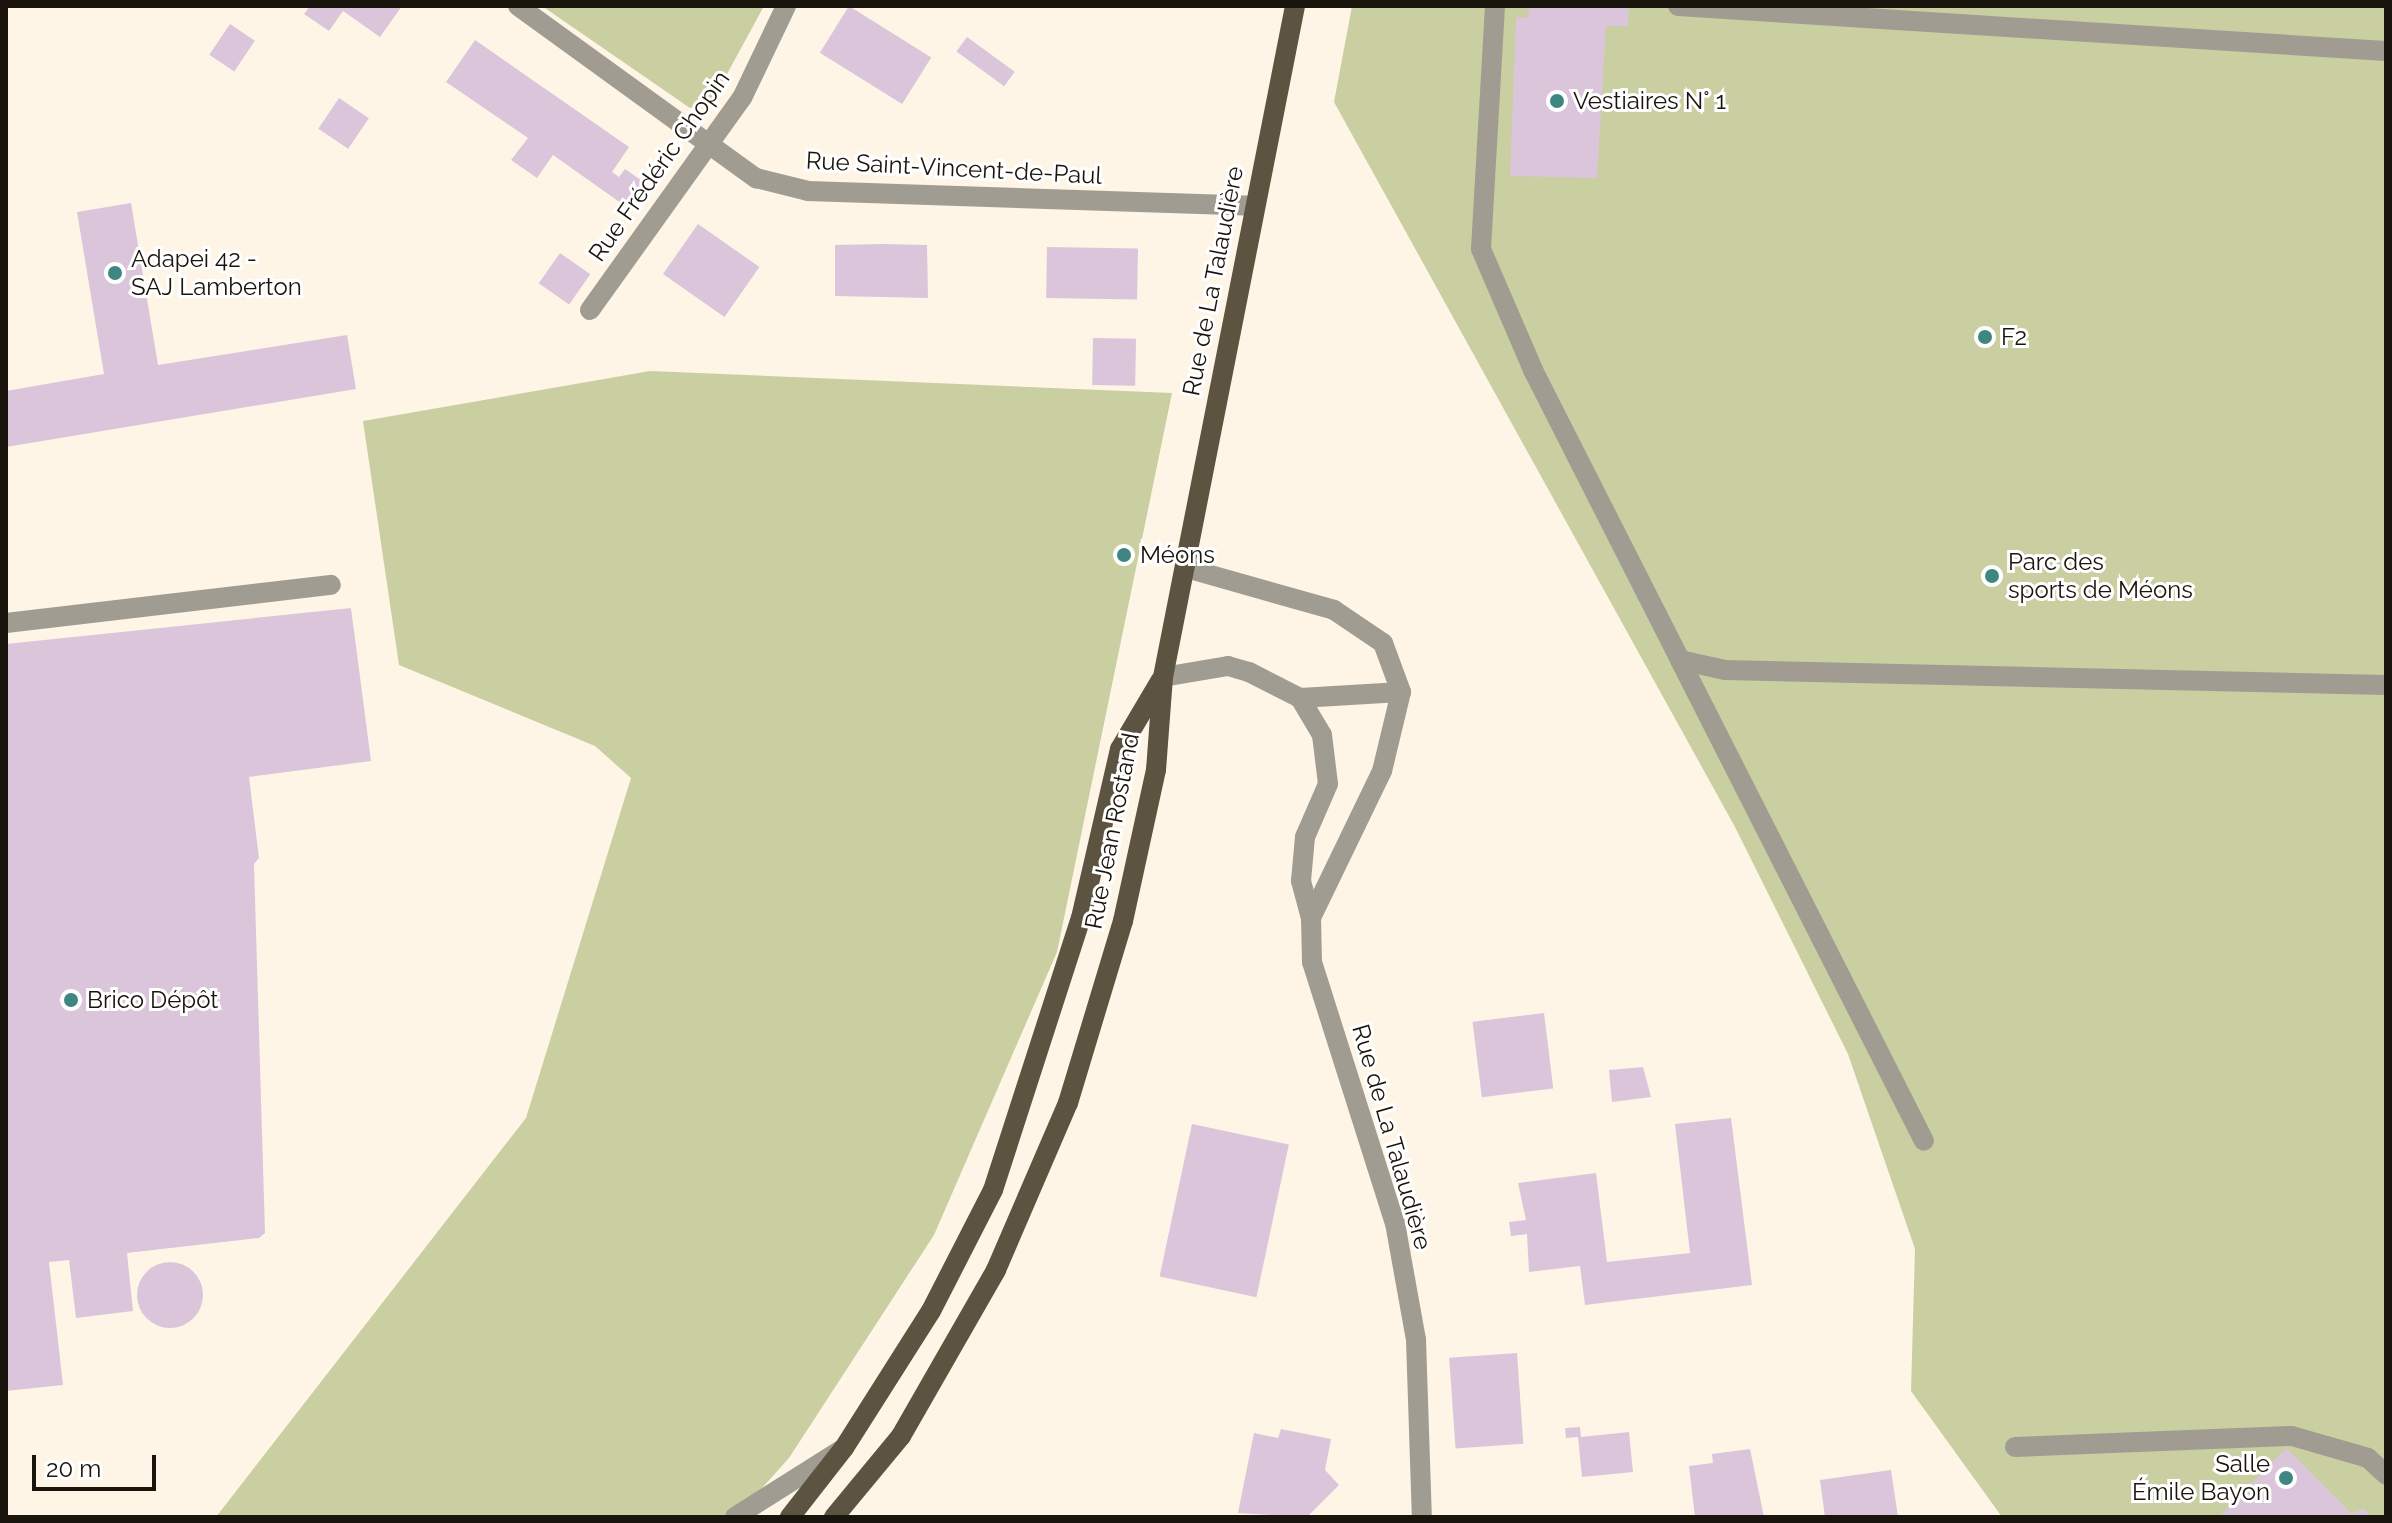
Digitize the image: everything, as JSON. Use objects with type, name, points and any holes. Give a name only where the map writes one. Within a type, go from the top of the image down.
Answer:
[{"type":"main road","name":"Rue de La Talaudière","points":[[1163,677],[1253,206],[1295,6]]},
{"type":"main road","name":"Rue Jean Rostand","points":[[790,1517],[844,1448],[931,1311],[993,1190],[1081,918],[1120,749],[1163,677]]},
{"type":"main road","name":"Rue Jean Rostand","points":[[834,1517],[901,1436],[996,1270],[1068,1103],[1132,883],[1157,762],[1163,677]]},
{"type":"street","name":"Rue Saint-Vincent-de-Paul","points":[[518,6],[711,141],[756,178],[808,191],[1253,206]]},
{"type":"street","name":"Rue Frédéric Chopin","points":[[590,310],[742,98],[786,6]]},
{"type":"street","points":[[1495,6],[1481,249],[1533,370],[1924,1141]]},
{"type":"street","points":[[1678,6],[2386,51]]},
{"type":"street","points":[[1163,677],[1228,666],[1300,698],[1401,692],[1383,643],[1334,610],[1186,568]]},
{"type":"street","points":[[6,623],[331,585]]},
{"type":"street","points":[[1680,660],[1725,670],[2386,685]]},
{"type":"street","name":"Rue de La Talaudière","points":[[1311,918],[1382,771],[1401,692]]},
{"type":"street","name":"Rue de La Talaudière","points":[[1300,698],[1322,735],[1328,784],[1305,837],[1301,881],[1311,918],[1312,962],[1395,1223],[1416,1340],[1422,1517]]},
{"type":"street","points":[[2015,1447],[2292,1436],[2368,1458],[2386,1475]]},
{"type":"street","points":[[735,1517],[844,1448]]},
{"type":"green space","points":[[542,6],[764,6],[714,98],[690,108]]},
{"type":"green space","name":"Parc des sports de Méons","points":[[1352,6],[2386,6],[2386,1517],[2002,1517],[1911,1391],[1915,1249],[1848,1054],[1735,827],[1334,102]]},
{"type":"green space","points":[[650,371],[1172,393],[1057,952],[934,1235],[789,1458],[736,1517],[216,1517],[526,1118],[631,778],[595,746],[399,665],[363,421]]},
{"type":"building","points":[[310,6],[402,6],[380,37],[343,11],[329,31],[304,14]]},
{"type":"building","points":[[849,6],[931,57],[902,104],[820,53]]},
{"type":"building","name":"Vestiaires N° 1","points":[[1529,6],[1629,6],[1628,26],[1606,26],[1597,178],[1510,176],[1516,17],[1528,18]]},
{"type":"building","points":[[230,24],[255,41],[234,71],[209,55]]},
{"type":"building","points":[[967,37],[1015,72],[1004,86],[956,52]]},
{"type":"building","points":[[475,40],[629,147],[612,172],[619,177],[625,169],[645,183],[628,208],[553,155],[537,178],[511,160],[528,138],[446,82]]},
{"type":"building","points":[[339,98],[369,118],[348,149],[318,129]]},
{"type":"building","name":"Adapei 42 - SAJ Lamberton","points":[[131,203],[158,365],[347,335],[356,389],[6,447],[6,391],[104,374],[77,212]]},
{"type":"building","points":[[698,224],[759,267],[724,317],[663,274]]},
{"type":"building","points":[[835,245],[927,245],[928,298],[835,296]]},
{"type":"building","points":[[1047,247],[1138,249],[1137,300],[1046,298]]},
{"type":"building","points":[[560,253],[590,274],[569,305],[539,283]]},
{"type":"building","points":[[1093,338],[1136,339],[1135,386],[1092,385]]},
{"type":"building","points":[[351,608],[371,761],[249,777],[259,858],[254,864],[265,1233],[259,1238],[127,1253],[133,1311],[76,1318],[69,1260],[49,1262],[63,1385],[6,1391],[6,644]]},
{"type":"building","points":[[1544,1013],[1553,1088],[1482,1097],[1473,1022]]},
{"type":"building","points":[[1643,1067],[1651,1097],[1612,1102],[1609,1070]]},
{"type":"building","points":[[1731,1118],[1752,1285],[1585,1305],[1580,1266],[1529,1272],[1527,1234],[1511,1236],[1509,1222],[1526,1220],[1518,1183],[1596,1173],[1607,1262],[1690,1253],[1675,1124]]},
{"type":"building","points":[[1192,1124],[1289,1145],[1256,1297],[1160,1277]]},
{"type":"building","points":[[170,1262],[183,1265],[193,1272],[200,1282],[203,1295],[200,1308],[193,1318],[183,1325],[170,1328],[157,1325],[147,1318],[140,1308],[137,1295],[140,1282],[147,1272],[157,1265]]},
{"type":"building","points":[[1517,1353],[1523,1444],[1456,1449],[1449,1358]]},
{"type":"building","points":[[1580,1427],[1581,1437],[1629,1432],[1633,1472],[1582,1477],[1578,1437],[1566,1438],[1565,1428]]},
{"type":"building","points":[[1281,1429],[1331,1439],[1325,1470],[1339,1485],[1307,1517],[1238,1513],[1254,1433],[1278,1438]]},
{"type":"building","name":"Salle Émile Bayon","points":[[2286,1448],[2351,1513],[2364,1509],[2372,1517],[2219,1517]]},
{"type":"building","points":[[1750,1449],[1764,1517],[1695,1517],[1689,1466],[1713,1463],[1712,1454]]},
{"type":"building","points":[[1891,1470],[1898,1517],[1825,1517],[1820,1480]]},
{"type":"place","name":"Vestiaires N° 1","points":[[1557,101]]},
{"type":"place","name":"Adapei 42 - SAJ Lamberton","points":[[115,273]]},
{"type":"place","name":"F2","points":[[1985,337]]},
{"type":"place","name":"Méons","points":[[1124,555]]},
{"type":"place","name":"Parc des sports de Méons","points":[[1992,576]]},
{"type":"place","name":"Brico Dépôt","points":[[71,1000]]},
{"type":"place","name":"Salle Émile Bayon","points":[[2286,1478]]}]
